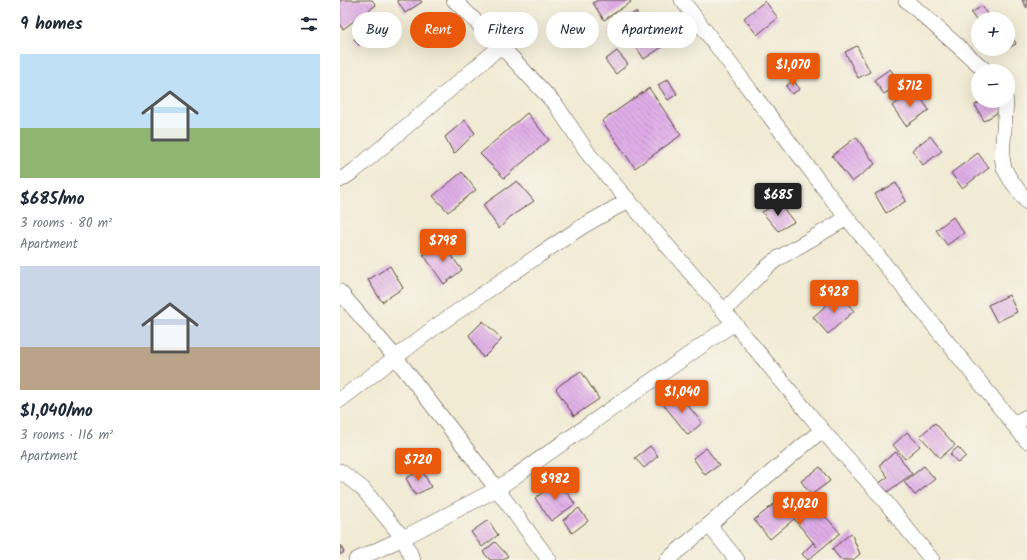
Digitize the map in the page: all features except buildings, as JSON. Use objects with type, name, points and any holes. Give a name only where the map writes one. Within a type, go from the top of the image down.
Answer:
[{"type":"street","points":[[454,0],[474,20]]},
{"type":"street","points":[[682,0],[847,218],[1027,442]]},
{"type":"street","points":[[906,0],[978,64]]},
{"type":"street","points":[[340,180],[354,171],[499,48]]},
{"type":"street","points":[[503,48],[556,105],[590,156],[734,323],[822,430],[900,519],[932,560]]},
{"type":"street","points":[[1006,108],[1002,158],[1004,168],[1027,202]]},
{"type":"street","points":[[340,400],[435,327],[539,255],[583,226],[629,200]]},
{"type":"street","points":[[724,312],[767,267],[777,259],[847,218]]},
{"type":"street","points":[[340,292],[396,358],[549,560]]},
{"type":"street","points":[[356,560],[403,538],[496,489],[734,323]]},
{"type":"street","points":[[1013,424],[1027,417]]},
{"type":"street","points":[[667,560],[822,430]]},
{"type":"street","points":[[340,471],[363,489],[403,538],[413,560]]},
{"type":"street","points":[[709,525],[737,560]]}]
